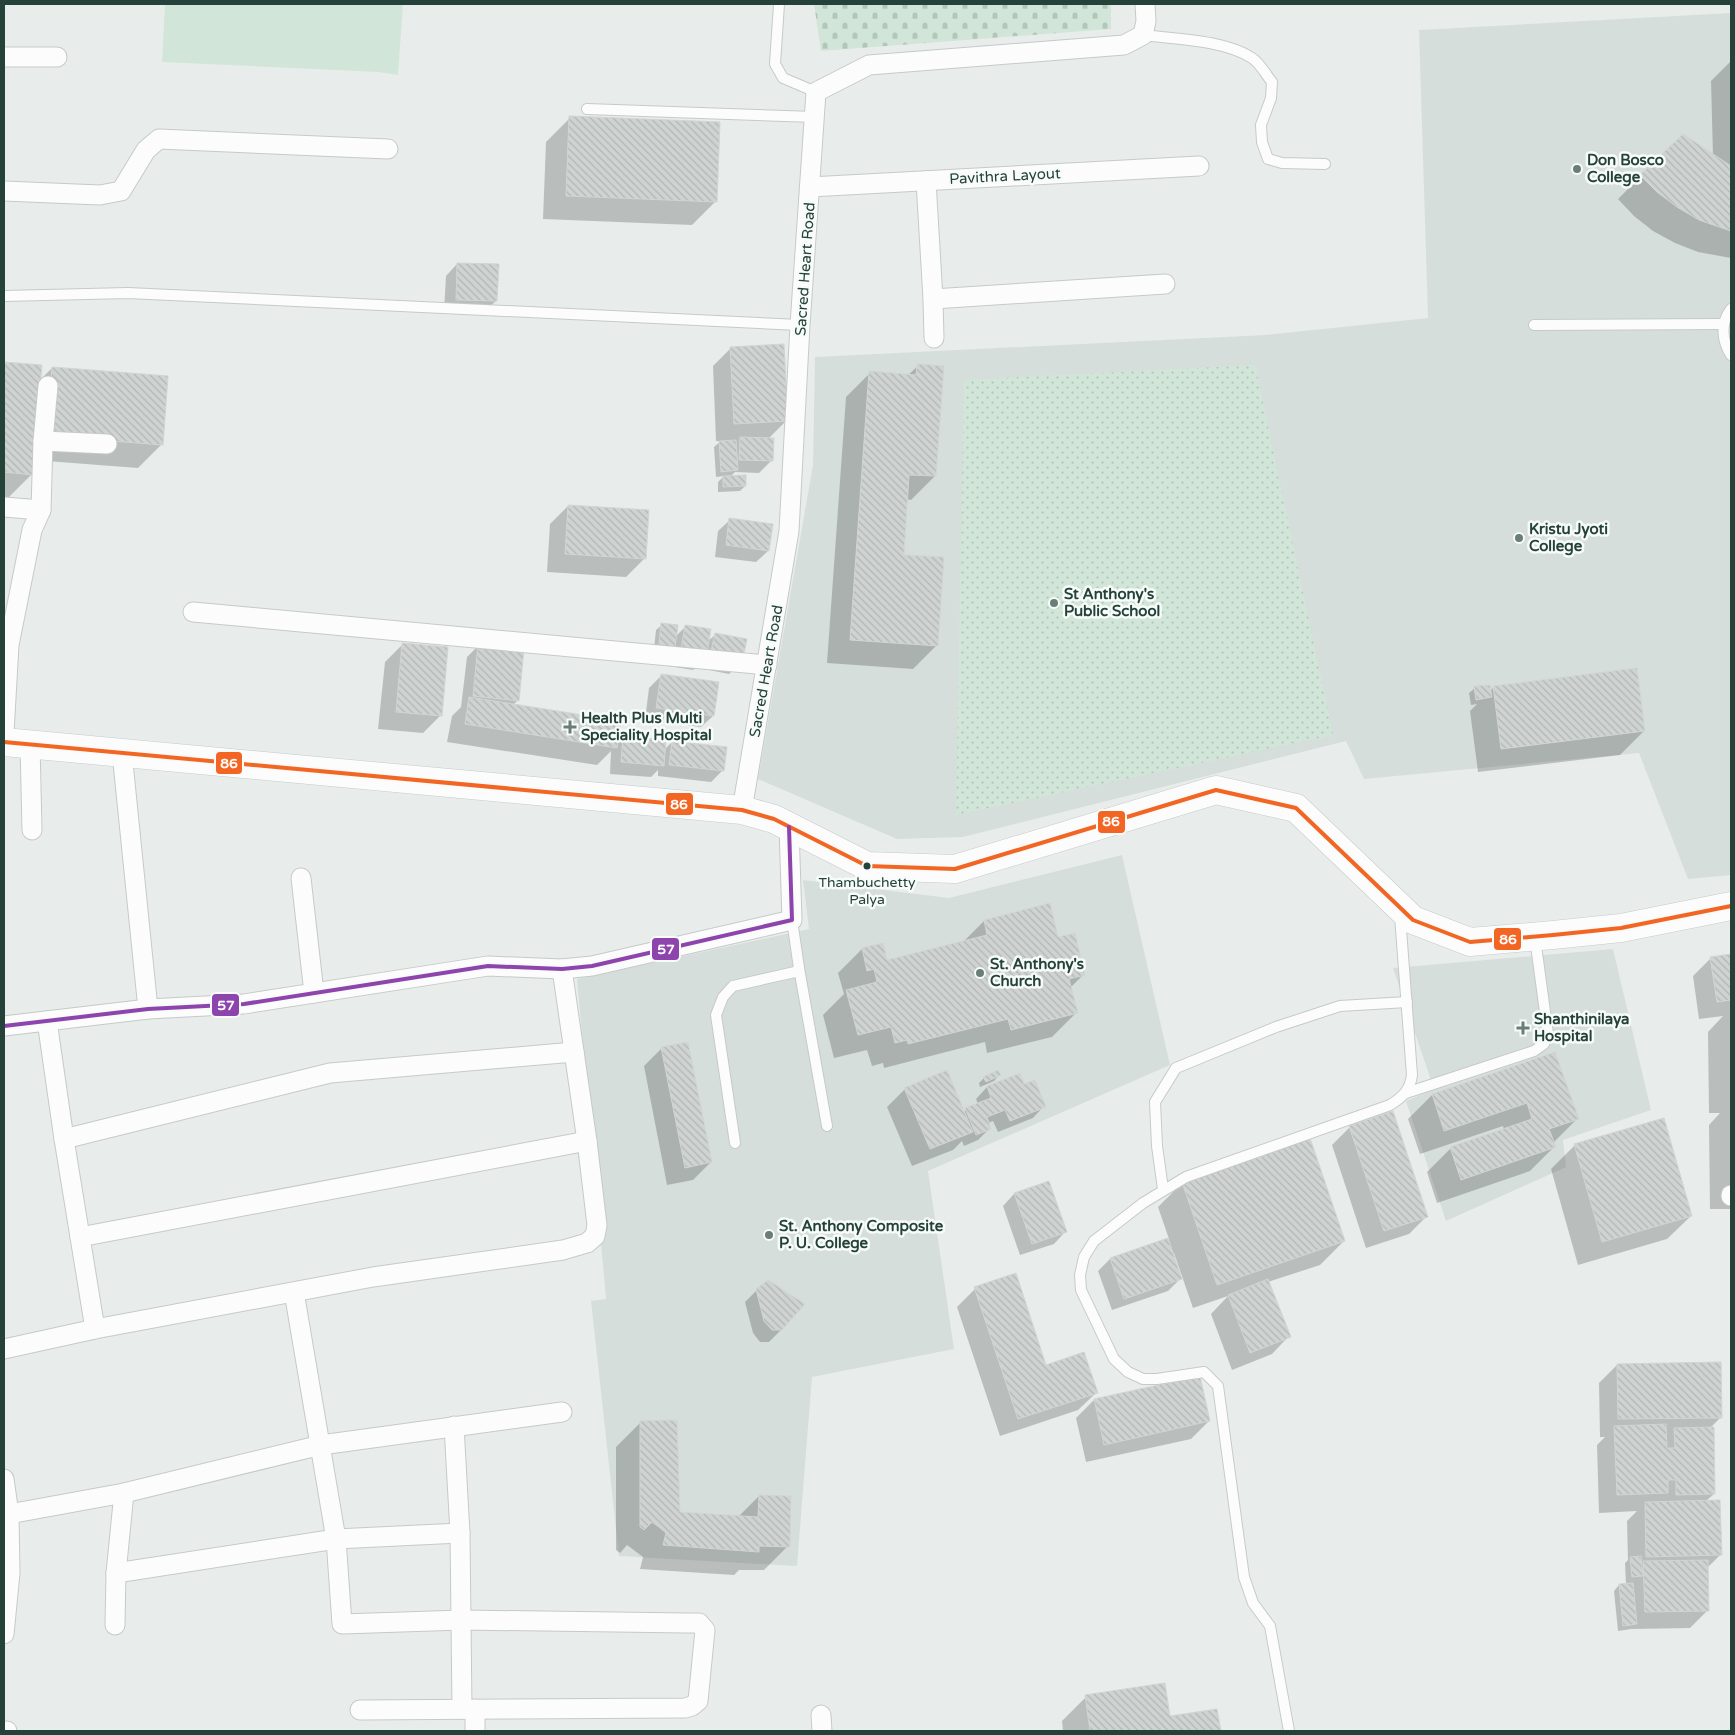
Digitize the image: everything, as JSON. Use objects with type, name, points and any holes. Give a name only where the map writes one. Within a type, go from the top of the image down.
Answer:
[{"type":"main road","points":[[17,743],[742,810],[774,820],[867,866],[955,869],[1216,790],[1296,808],[1413,920],[1470,942],[1621,928],[1731,906]]},
{"type":"street","points":[[816,92],[869,65],[1124,45],[1143,36],[1146,21],[1145,4]]},
{"type":"street","points":[[4,57],[57,57]]},
{"type":"street","name":"Sacred Heart Road","points":[[742,810],[790,531],[800,324],[816,92]]},
{"type":"street","points":[[4,191],[100,195],[121,191],[146,150],[159,139],[388,149]]},
{"type":"street","name":"Pavithra Layout","points":[[810,187],[1199,166]]},
{"type":"street","points":[[926,180],[934,338]]},
{"type":"street","points":[[933,298],[1165,284]]},
{"type":"street","points":[[4,733],[6,645],[32,530],[41,510],[43,441],[48,386]]},
{"type":"street","points":[[43,441],[107,444]]},
{"type":"street","points":[[4,507],[41,510]]},
{"type":"street","points":[[193,612],[767,665]]},
{"type":"street","points":[[17,743],[32,830]]},
{"type":"street","points":[[122,752],[148,1008]]},
{"type":"street","points":[[4,1026],[148,1008],[244,1004],[488,966],[562,969],[592,966],[792,920],[789,827]]},
{"type":"street","points":[[301,878],[314,993]]},
{"type":"street","points":[[4,1349],[95,1329],[373,1277],[569,1248],[587,1243],[595,1236],[597,1225],[562,969]]},
{"type":"street","points":[[47,1021],[95,1329]]},
{"type":"street","points":[[64,1139],[330,1073],[574,1052]]},
{"type":"street","points":[[80,1238],[587,1141]]},
{"type":"street","points":[[294,1292],[336,1539],[342,1624],[462,1620],[699,1623],[705,1630],[698,1701],[686,1708],[360,1710]]},
{"type":"street","points":[[9,1514],[124,1493],[321,1445],[562,1412]]},
{"type":"street","points":[[454,1426],[460,1533],[462,1620],[468,1709],[475,1731]]},
{"type":"street","points":[[4,1479],[9,1514],[10,1573],[4,1634]]},
{"type":"street","points":[[115,1625],[116,1573],[124,1493]]},
{"type":"street","points":[[116,1573],[336,1539],[460,1533]]},
{"type":"lane","points":[[779,4],[775,64],[783,78],[816,92]]},
{"type":"lane","points":[[1143,36],[1198,41],[1228,48],[1253,59],[1272,82],[1271,98],[1261,125],[1262,142],[1268,159],[1282,163],[1325,164]]},
{"type":"lane","points":[[588,109],[814,118]]},
{"type":"lane","points":[[4,296],[128,293],[800,324]]},
{"type":"lane","points":[[1731,309],[1724,324],[1724,338],[1727,350],[1731,355]]},
{"type":"lane","points":[[1534,325],[1724,324]]},
{"type":"lane","points":[[1400,908],[1412,1075],[1406,1093]]},
{"type":"lane","points":[[792,920],[798,968],[827,1126]]},
{"type":"lane","points":[[1289,1731],[1270,1626],[1253,1603],[1244,1577],[1218,1386],[1204,1372],[1157,1379],[1143,1379],[1128,1372],[1114,1359],[1081,1290],[1080,1275],[1084,1257],[1094,1240],[1163,1189],[1186,1178],[1390,1105],[1406,1093],[1534,1052],[1544,1044],[1548,1034],[1535,937]]},
{"type":"lane","points":[[735,1143],[716,1015],[719,1005],[733,986],[795,972],[798,968]]},
{"type":"lane","points":[[1163,1189],[1157,1146],[1155,1102],[1176,1068],[1276,1027],[1340,1006],[1407,1002]]},
{"type":"shaded area","points":[[1731,13],[1731,875],[1688,879],[1639,753],[1364,779],[1346,741],[963,837],[897,839],[758,779],[813,465],[815,357],[1265,335],[1428,318],[1419,30]]},
{"type":"shaded area","name":"St. Anthony Composite P. U. College","points":[[1122,855],[1170,1065],[928,1171],[954,1349],[812,1377],[797,1566],[619,1556],[591,1301],[606,1299],[577,979],[809,929],[803,880],[949,898]]},
{"type":"shaded area","name":"Shanthinilaya Hospital","points":[[1613,949],[1651,1110],[1563,1140],[1566,1167],[1446,1221],[1406,1101],[1434,1089],[1393,968]]},
{"type":"green space","points":[[165,4],[403,4],[398,75],[378,72],[162,62]]},
{"type":"green space","points":[[814,4],[1111,4],[1111,29],[821,51]]},
{"type":"green space","points":[[1255,365],[1333,735],[956,815],[964,380]]},
{"type":"building","points":[[569,116],[720,122],[717,202],[566,196]]},
{"type":"building","points":[[1683,134],[1731,166],[1731,231],[1699,220],[1677,207],[1657,192],[1640,175]]},
{"type":"building","points":[[457,263],[499,264],[497,301],[456,300]]},
{"type":"building","points":[[784,344],[788,421],[734,424],[730,347]]},
{"type":"building","points":[[4,362],[42,365],[33,475],[4,472]]},
{"type":"building","points":[[917,364],[944,366],[936,476],[909,475],[904,555],[944,557],[938,646],[850,640],[869,371],[916,375]]},
{"type":"building","points":[[52,367],[168,376],[163,445],[46,436]]},
{"type":"building","points":[[740,437],[774,438],[773,461],[739,460]]},
{"type":"building","points":[[736,440],[738,470],[721,472],[719,441]]},
{"type":"building","points":[[746,475],[746,486],[723,487],[723,476]]},
{"type":"building","points":[[568,505],[649,510],[646,559],[565,554]]},
{"type":"building","points":[[729,518],[773,524],[769,551],[726,545]]},
{"type":"building","points":[[661,623],[678,625],[674,655],[658,653]]},
{"type":"building","points":[[685,625],[711,629],[706,659],[680,655]]},
{"type":"building","points":[[715,633],[747,639],[742,663],[710,656]]},
{"type":"building","points":[[402,643],[448,647],[442,716],[396,712]]},
{"type":"building","points":[[478,644],[524,649],[519,701],[473,696]]},
{"type":"building","points":[[1637,668],[1645,731],[1501,749],[1493,686]]},
{"type":"building","points":[[661,674],[719,682],[714,716],[656,708]]},
{"type":"building","points":[[1490,685],[1492,697],[1476,700],[1474,686]]},
{"type":"building","points":[[469,697],[621,721],[617,748],[465,724]]},
{"type":"building","points":[[623,736],[666,740],[664,766],[621,762]]},
{"type":"building","points":[[672,741],[727,747],[724,771],[669,765]]},
{"type":"building","name":"St. Anthony's Church","points":[[1050,903],[1058,937],[1075,933],[1085,975],[1069,979],[1078,1013],[1011,1030],[1008,1019],[908,1044],[907,1040],[895,1043],[891,1027],[858,1035],[846,990],[877,982],[874,969],[867,971],[862,948],[883,943],[887,960],[987,935],[984,920]]},
{"type":"building","points":[[1731,954],[1731,1000],[1717,1002],[1710,957]]},
{"type":"building","points":[[688,1042],[712,1162],[685,1168],[661,1047]]},
{"type":"building","points":[[1555,1052],[1579,1119],[1549,1129],[1556,1147],[1461,1180],[1450,1147],[1532,1119],[1527,1103],[1444,1131],[1432,1094]]},
{"type":"building","points":[[947,1070],[973,1132],[930,1149],[904,1088]]},
{"type":"building","points":[[998,1070],[1001,1075],[986,1082],[983,1077]]},
{"type":"building","points":[[1020,1073],[1024,1084],[1035,1080],[1046,1107],[1010,1121],[1005,1110],[987,1117],[991,1129],[976,1135],[965,1108],[991,1098],[987,1086]]},
{"type":"building","points":[[1393,1111],[1428,1217],[1384,1231],[1349,1126]]},
{"type":"building","points":[[1664,1118],[1692,1216],[1602,1242],[1574,1144]]},
{"type":"building","points":[[1310,1138],[1345,1241],[1217,1285],[1182,1182]]},
{"type":"building","points":[[1049,1181],[1067,1232],[1032,1244],[1014,1193]]},
{"type":"building","points":[[1168,1238],[1182,1279],[1124,1299],[1110,1258]]},
{"type":"building","points":[[1016,1273],[1046,1365],[1084,1352],[1098,1393],[1018,1419],[974,1287]]},
{"type":"building","points":[[1268,1279],[1291,1337],[1250,1353],[1228,1295]]},
{"type":"building","points":[[768,1280],[805,1304],[782,1330],[772,1330],[764,1321],[756,1289]]},
{"type":"building","points":[[1721,1362],[1722,1418],[1618,1419],[1617,1364]]},
{"type":"building","points":[[1200,1376],[1210,1421],[1104,1445],[1094,1399]]},
{"type":"building","points":[[677,1420],[680,1512],[758,1517],[759,1495],[791,1496],[790,1547],[759,1546],[759,1552],[663,1545],[666,1533],[659,1527],[652,1522],[644,1530],[640,1527],[640,1421]]},
{"type":"building","points":[[1666,1424],[1667,1448],[1675,1448],[1674,1428],[1714,1427],[1715,1494],[1676,1495],[1676,1480],[1668,1480],[1668,1493],[1617,1495],[1614,1426]]},
{"type":"building","points":[[1720,1500],[1722,1555],[1646,1557],[1645,1502]]},
{"type":"building","points":[[1641,1556],[1643,1576],[1632,1577],[1630,1557]]},
{"type":"building","points":[[1708,1560],[1709,1611],[1645,1612],[1643,1561]]},
{"type":"building","points":[[1633,1583],[1637,1624],[1623,1626],[1619,1584]]},
{"type":"building","points":[[1165,1683],[1170,1716],[1217,1709],[1221,1731],[1090,1731],[1085,1695]]},
{"type":"transit line","name":"86","points":[[4,742],[742,810],[774,819],[867,866],[955,869],[1216,790],[1296,808],[1413,920],[1470,942],[1621,928],[1731,906]]},
{"type":"transit line","name":"57","points":[[4,1026],[148,1009],[244,1004],[488,966],[562,969],[592,966],[792,920],[789,827]]},
{"type":"place","name":"Don Bosco College","points":[[1577,169]]},
{"type":"place","name":"Kristu Jyoti College","points":[[1519,538]]},
{"type":"place","name":"St Anthony's Public School","points":[[1054,603]]},
{"type":"place","name":"Health Plus Multi Speciality Hospital","points":[[570,727]]},
{"type":"place","name":"Thambuchetty Palya","points":[[867,866]]},
{"type":"place","name":"St. Anthony's Church","points":[[980,973]]},
{"type":"place","name":"Shanthinilaya Hospital","points":[[1523,1028]]},
{"type":"place","name":"St. Anthony Composite P. U. College","points":[[769,1235]]}]
